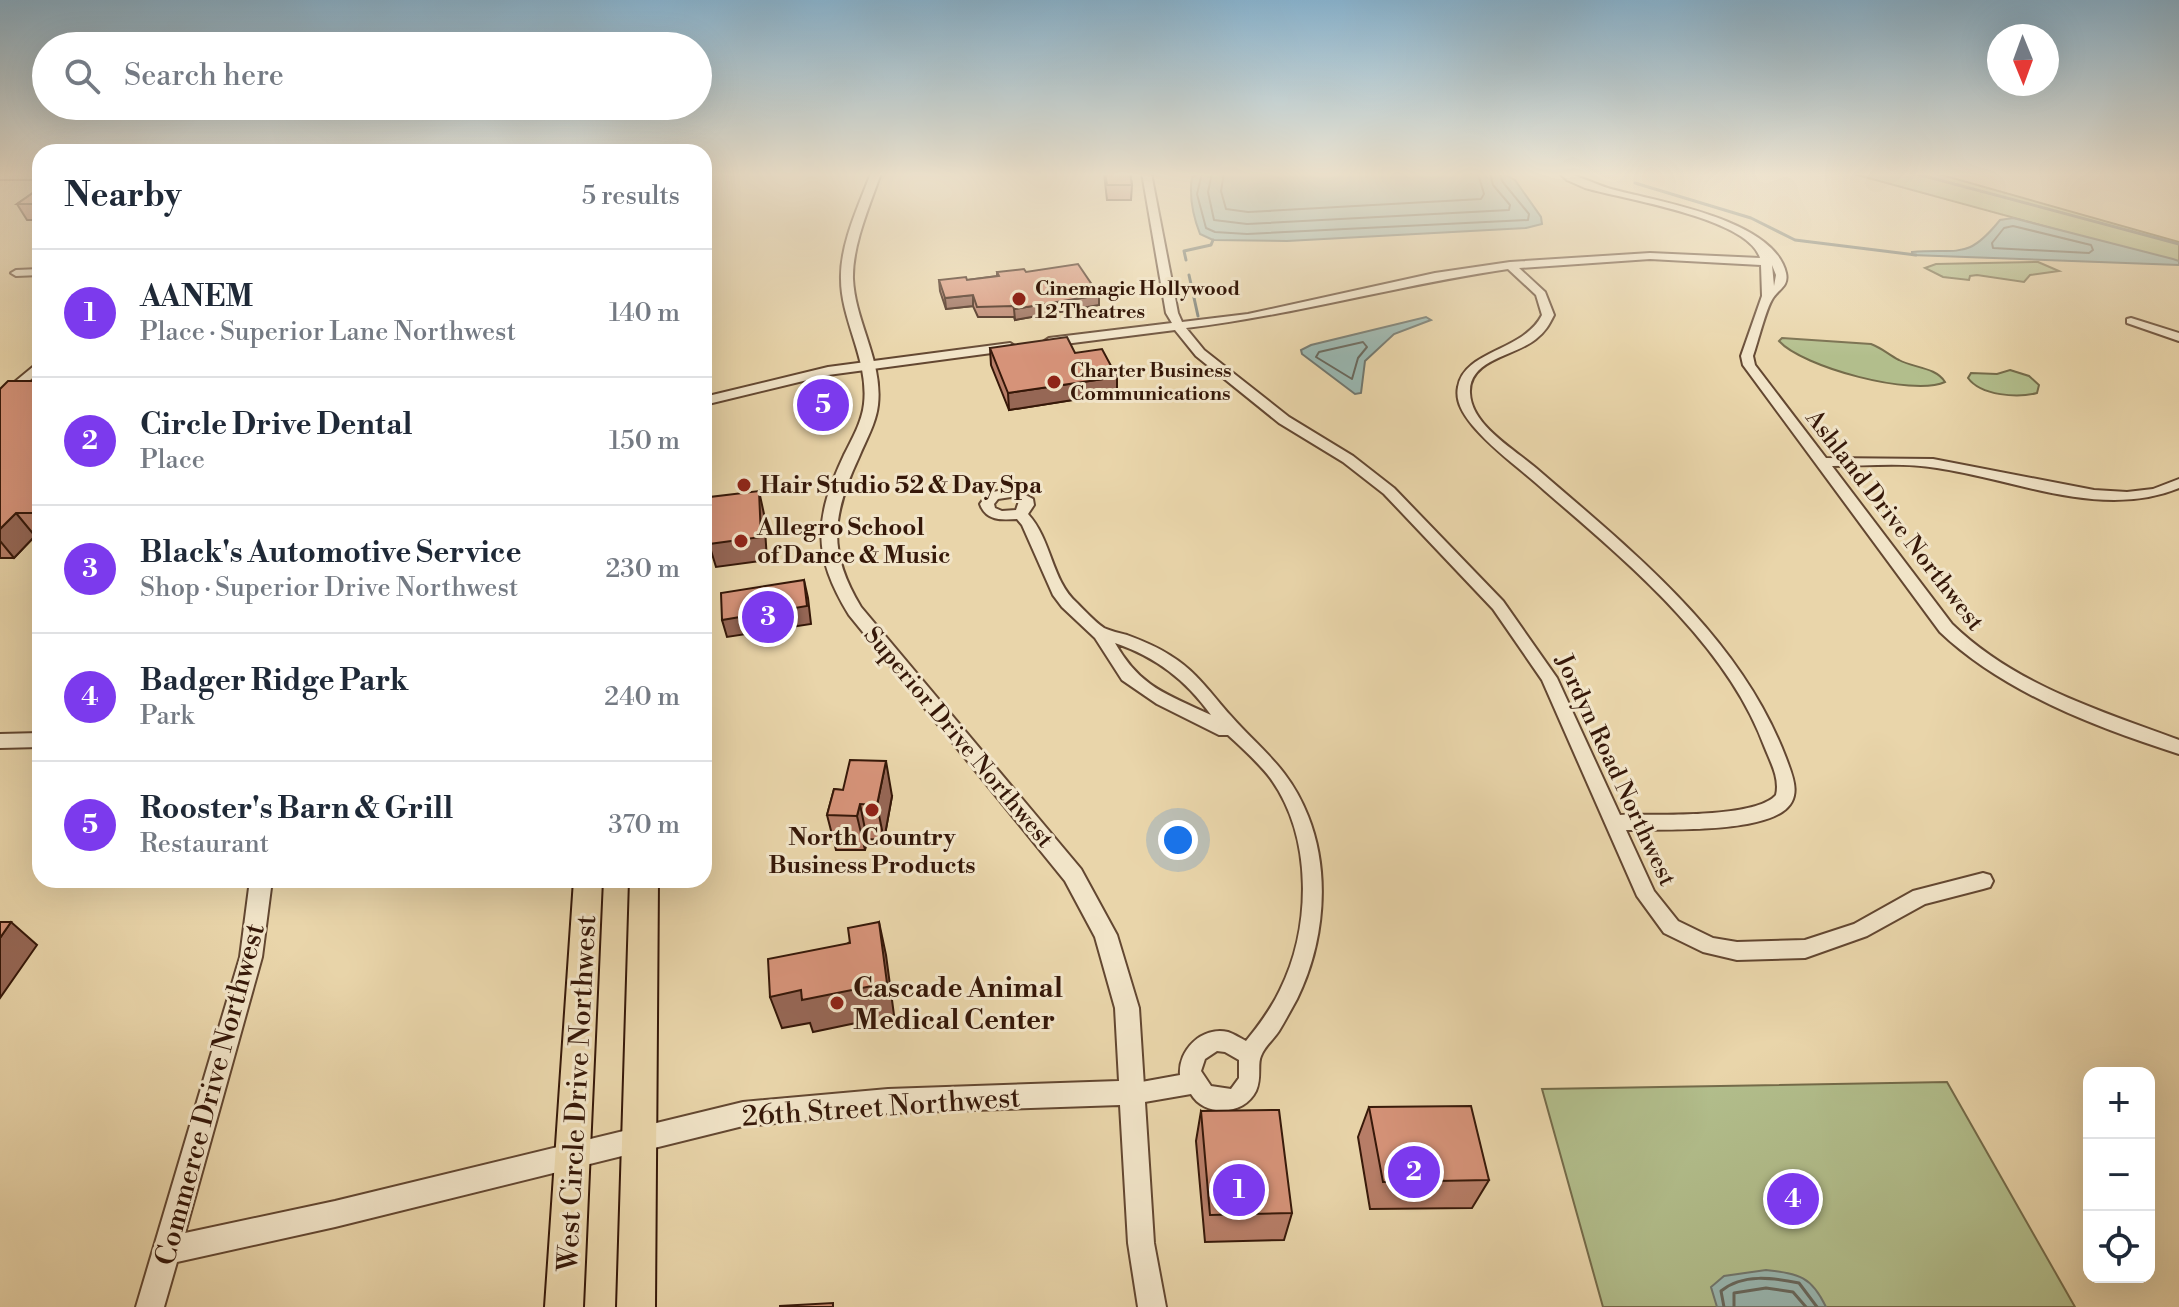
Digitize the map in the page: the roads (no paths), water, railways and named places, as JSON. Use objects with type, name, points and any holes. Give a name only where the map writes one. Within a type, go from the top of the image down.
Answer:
[{"type":"main road","name":"West Circle Drive Northwest","points":[[564,1307],[588,888]]},
{"type":"main road","points":[[636,1307],[644,888]]},
{"type":"street","name":"Superior Drive Northwest","points":[[858,234],[847,274],[867,366],[871,392],[869,416],[834,495],[827,523],[830,566],[855,611],[1038,830],[1086,896],[1106,935],[1122,982],[1130,1028],[1141,1243],[1152,1307]]},
{"type":"street","name":"Jordyn Road Northwest","points":[[1157,234],[1172,313],[1178,326],[1200,353],[1284,420],[1348,459],[1389,491],[1498,605],[1549,678],[1647,896],[1671,927],[1710,946],[1737,951],[1805,949],[1832,941],[1920,897],[1983,881]]},
{"type":"street","points":[[1741,234],[1762,247],[1770,261]]},
{"type":"street","points":[[1036,344],[1248,317],[1435,276],[1510,265],[1650,256],[1770,261]]},
{"type":"street","name":"Ashland Drive Northwest","points":[[1770,261],[1782,282],[1768,296],[1747,360],[1946,628],[1964,648],[2029,686],[2179,747]]},
{"type":"street","points":[[1510,265],[1541,294],[1548,315],[1540,333],[1531,340],[1483,362],[1466,376],[1462,394],[1472,416],[1682,608],[1739,684],[1770,740],[1787,783],[1787,794],[1779,804],[1754,814],[1614,823]]},
{"type":"street","points":[[16,273],[32,272]]},
{"type":"street","points":[[2131,321],[2179,337]]},
{"type":"street","points":[[712,399],[801,376],[1021,346]]},
{"type":"street","points":[[0,401],[32,372]]},
{"type":"street","points":[[1822,462],[1931,463],[2112,495],[2146,495],[2179,483]]},
{"type":"street","points":[[1020,514],[1039,540],[1058,590],[1079,617],[1100,632],[1155,653],[1193,681],[1241,738],[1268,762],[1283,782],[1296,808],[1310,861],[1314,894],[1305,955],[1295,983],[1266,1036],[1249,1054]]},
{"type":"street","points":[[1100,632],[1125,675],[1159,699],[1204,717],[1241,738]]},
{"type":"street","points":[[0,741],[32,740]]},
{"type":"street","name":"Commerce Drive Northwest","points":[[150,1307],[251,957],[260,888]]},
{"type":"street","points":[[1228,1042],[1249,1054],[1252,1077],[1240,1096],[1225,1101],[1214,1099],[1194,1083],[1190,1067],[1192,1057],[1204,1045],[1228,1042]]},
{"type":"street","points":[[1133,1093],[1194,1083]]},
{"type":"street","name":"26th Street Northwest","points":[[166,1251],[775,1109],[966,1098],[1133,1093]]},
{"type":"water","points":[[1200,234],[1416,234],[1287,241],[1213,240]]},
{"type":"water","points":[[1988,234],[2075,234],[2173,259],[2179,261],[2179,265],[1912,255],[1912,252],[1961,250]]},
{"type":"water","points":[[1426,317],[1431,320],[1394,334],[1365,361],[1361,393],[1355,394],[1302,354],[1301,350],[1311,345]]},
{"type":"water","points":[[1766,1270],[1787,1273],[1809,1282],[1826,1307],[1717,1307],[1711,1287],[1724,1276]]},
{"type":"waterway","points":[[1783,234],[1795,240],[1916,255]]},
{"type":"waterway","points":[[2142,234],[2179,244]]},
{"type":"waterway","points":[[1186,260],[1184,251],[1211,245],[1213,240]]},
{"type":"waterway","points":[[1189,275],[1198,316]]},
{"type":"place","name":"Cinemagic Hollywood 12 Theatres","points":[[1019,299]]},
{"type":"place","name":"Charter Business Communications","points":[[1054,382]]},
{"type":"place","name":"Rooster's Barn & Grill","points":[[823,405]]},
{"type":"place","name":"Hair Studio 52 & Day Spa","points":[[744,485]]},
{"type":"place","name":"Allegro School of Dance & Music","points":[[741,541]]},
{"type":"place","name":"Black's Automotive Service","points":[[768,617]]},
{"type":"place","name":"North Country Business Products","points":[[872,810]]},
{"type":"place","name":"Cascade Animal Medical Center","points":[[837,1003]]},
{"type":"place","name":"Circle Drive Dental","points":[[1414,1172]]},
{"type":"place","name":"AANEM","points":[[1239,1190]]},
{"type":"place","name":"Badger Ridge Park","points":[[1793,1199]]}]
